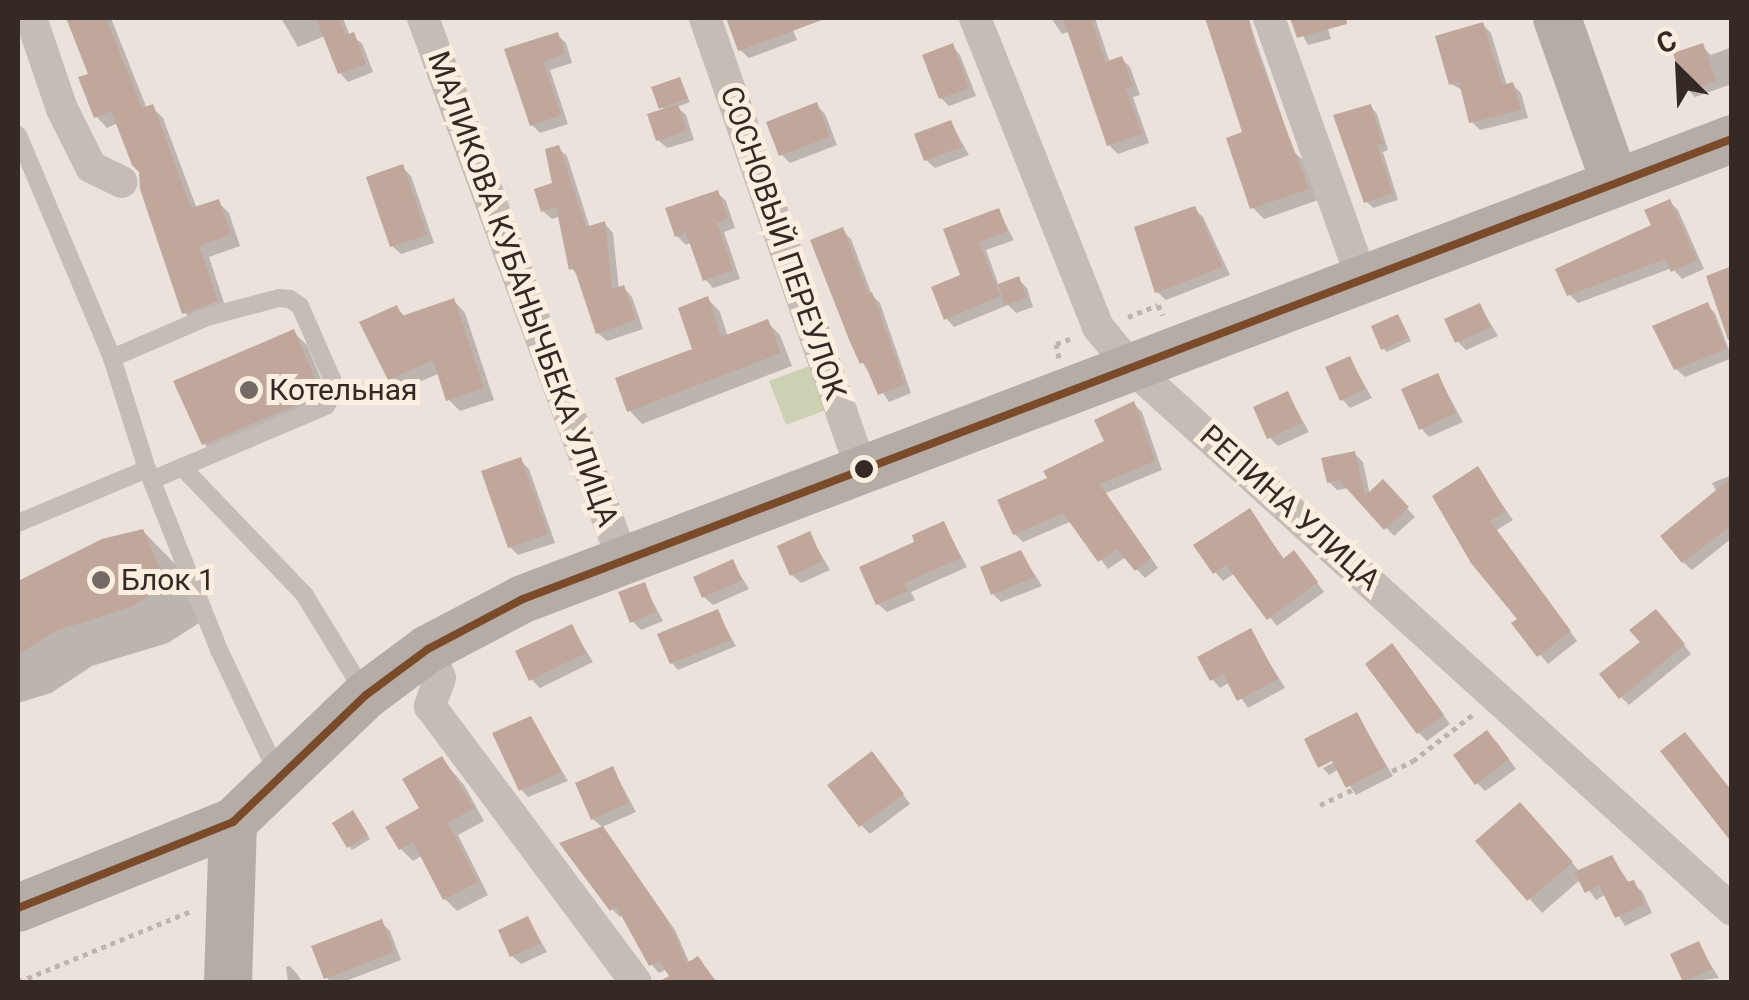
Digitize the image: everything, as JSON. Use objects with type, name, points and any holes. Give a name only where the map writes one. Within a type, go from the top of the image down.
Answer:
[{"type":"main road","points":[[1558,18],[1615,183]]},
{"type":"main road","points":[[18,908],[233,822],[366,695],[428,648],[523,599],[1732,138]]},
{"type":"main road","points":[[228,982],[233,822]]},
{"type":"street","points":[[31,18],[62,110],[91,167],[122,182]]},
{"type":"street","name":"МАЛИКОВА КУБАНЫЧБЕКА УЛИЦА","points":[[423,18],[623,560]]},
{"type":"street","name":"СОСНОВЫЙ ПЕРЕУЛОК","points":[[705,18],[861,469]]},
{"type":"street","name":"РЕПИНА УЛИЦА","points":[[975,18],[1098,327],[1130,366],[1498,694],[1732,910]]},
{"type":"street","points":[[1269,18],[1362,279]]},
{"type":"street","points":[[428,648],[440,678],[430,706],[636,982]]},
{"type":"lane","points":[[18,136],[112,358],[150,474],[220,652],[280,779]]},
{"type":"lane","points":[[18,523],[150,474],[182,467],[326,406],[333,394],[332,379],[300,306],[279,298],[225,312],[112,358]]},
{"type":"lane","points":[[182,467],[304,594],[366,695]]},
{"type":"path","points":[[1128,316],[1158,305],[1168,327]]},
{"type":"path","points":[[1060,365],[1056,344],[1078,336]]},
{"type":"path","points":[[1320,805],[1413,761],[1498,694]]},
{"type":"path","points":[[18,982],[191,911]]},
{"type":"green space","points":[[817,363],[834,407],[786,425],[769,381]]},
{"type":"building","points":[[66,18],[106,18],[142,108],[153,104],[191,208],[219,199],[231,235],[199,246],[218,301],[182,314],[140,189],[139,172],[132,165],[111,111],[94,118],[78,77],[88,74]]},
{"type":"building","points":[[316,18],[339,18],[346,35],[354,32],[366,64],[338,74]]},
{"type":"building","points":[[726,18],[822,18],[822,20],[738,51]]},
{"type":"building","points":[[1063,18],[1091,18],[1105,62],[1122,56],[1133,86],[1126,88],[1142,134],[1107,146]]},
{"type":"building","points":[[1205,18],[1249,18],[1256,50],[1309,189],[1250,209],[1226,138],[1242,132]]},
{"type":"building","points":[[1290,18],[1346,18],[1347,24],[1297,38]]},
{"type":"building","points":[[1483,22],[1502,85],[1513,82],[1521,110],[1469,123],[1459,82],[1449,85],[1435,36]]},
{"type":"building","points":[[558,32],[565,54],[543,62],[561,115],[530,126],[504,49]]},
{"type":"building","points":[[953,43],[969,88],[939,99],[922,55]]},
{"type":"building","points":[[1703,43],[1716,81],[1686,91],[1673,53]]},
{"type":"building","points":[[680,77],[688,98],[659,109],[651,87]]},
{"type":"building","points":[[817,102],[830,137],[779,156],[766,122]]},
{"type":"building","points":[[678,104],[687,131],[656,141],[647,114]]},
{"type":"building","points":[[1371,104],[1383,144],[1377,145],[1393,193],[1364,203],[1333,115]]},
{"type":"building","points":[[951,120],[962,147],[924,161],[914,134]]},
{"type":"building","points":[[559,145],[586,227],[605,221],[612,289],[624,285],[636,320],[596,334],[574,268],[569,270],[556,207],[541,212],[534,189],[552,183],[545,149]]},
{"type":"building","points":[[403,164],[427,235],[390,247],[366,177]]},
{"type":"building","points":[[718,190],[728,219],[717,223],[733,270],[703,281],[686,233],[675,237],[665,208]]},
{"type":"building","points":[[1670,199],[1697,260],[1671,272],[1665,259],[1567,296],[1555,269],[1651,225],[1644,210]]},
{"type":"building","points":[[1195,206],[1223,267],[1155,293],[1134,227]]},
{"type":"building","points":[[999,208],[1008,231],[979,242],[1000,296],[944,320],[931,287],[960,275],[943,229]]},
{"type":"building","points":[[843,227],[868,294],[872,292],[905,384],[878,395],[864,362],[860,364],[850,342],[810,240]]},
{"type":"building","points":[[1732,266],[1732,339],[1728,340],[1706,276]]},
{"type":"building","points":[[1019,276],[1026,298],[1005,305],[998,284]]},
{"type":"building","points":[[708,296],[721,337],[768,319],[781,353],[627,412],[615,378],[692,349],[678,308]]},
{"type":"building","points":[[454,298],[484,388],[446,401],[433,360],[388,380],[359,322],[397,305],[402,316]]},
{"type":"building","points":[[1708,302],[1727,349],[1674,370],[1652,326]]},
{"type":"building","points":[[1480,303],[1491,327],[1455,343],[1444,319]]},
{"type":"building","points":[[1398,314],[1409,337],[1381,350],[1371,326]]},
{"type":"building","name":"Котельная","points":[[294,329],[320,390],[317,396],[202,445],[173,381]]},
{"type":"building","points":[[1350,356],[1365,389],[1340,401],[1325,367]]},
{"type":"building","points":[[1438,373],[1456,413],[1419,430],[1401,389]]},
{"type":"building","points":[[1288,391],[1302,423],[1267,439],[1253,407]]},
{"type":"building","points":[[1134,401],[1155,461],[1099,484],[1151,558],[1135,571],[1117,549],[1098,562],[1063,513],[1013,535],[997,500],[1047,478],[1043,471],[1104,441],[1094,420]]},
{"type":"building","points":[[1355,451],[1365,496],[1383,479],[1409,507],[1384,530],[1339,480],[1327,483],[1321,458]]},
{"type":"building","points":[[521,457],[548,534],[508,548],[481,471]]},
{"type":"building","points":[[1478,466],[1506,511],[1490,521],[1571,631],[1537,657],[1511,623],[1517,619],[1471,563],[1432,496]]},
{"type":"building","points":[[1732,477],[1732,525],[1682,563],[1660,536]]},
{"type":"building","points":[[1250,508],[1283,559],[1294,550],[1318,582],[1267,620],[1226,565],[1213,574],[1193,545]]},
{"type":"building","points":[[944,521],[961,558],[904,583],[908,591],[876,605],[859,567],[914,542],[912,535]]},
{"type":"building","name":"Блок 1","points":[[143,529],[167,584],[131,607],[55,631],[18,655],[18,581],[102,539]]},
{"type":"building","points":[[810,531],[823,561],[790,576],[777,546]]},
{"type":"building","points":[[1021,550],[1035,577],[991,595],[980,567]]},
{"type":"building","points":[[733,559],[742,580],[702,598],[693,577]]},
{"type":"building","points":[[645,582],[656,612],[630,623],[618,592]]},
{"type":"building","points":[[718,609],[731,640],[670,664],[657,634]]},
{"type":"building","points":[[1656,609],[1685,644],[1619,699],[1599,674],[1640,642],[1629,630]]},
{"type":"building","points":[[572,624],[586,653],[529,681],[515,651]]},
{"type":"building","points":[[1251,628],[1278,679],[1237,701],[1223,674],[1210,681],[1197,657]]},
{"type":"building","points":[[1392,643],[1444,715],[1417,734],[1365,664]]},
{"type":"building","points":[[1357,712],[1386,767],[1346,788],[1332,761],[1318,768],[1304,739]]},
{"type":"building","points":[[531,716],[562,772],[519,791],[492,733]]},
{"type":"building","points":[[1487,730],[1509,759],[1475,785],[1453,755]]},
{"type":"building","points":[[1685,732],[1732,791],[1732,843],[1660,751]]},
{"type":"building","points":[[872,751],[904,794],[859,827],[827,785]]},
{"type":"building","points":[[442,756],[474,808],[448,823],[478,882],[443,900],[413,842],[399,850],[385,827],[419,808],[402,779]]},
{"type":"building","points":[[613,766],[629,803],[591,820],[575,783]]},
{"type":"building","points":[[1520,802],[1573,862],[1527,901],[1475,841]]},
{"type":"building","points":[[353,810],[368,835],[347,848],[332,823]]},
{"type":"building","points":[[603,826],[667,919],[687,963],[698,956],[716,982],[658,982],[669,976],[659,961],[649,966],[616,906],[610,911],[559,843]]},
{"type":"building","points":[[1612,855],[1627,882],[1634,880],[1645,904],[1615,918],[1599,885],[1585,893],[1574,872]]},
{"type":"building","points":[[528,916],[541,943],[510,957],[498,930]]},
{"type":"building","points":[[382,919],[394,952],[324,979],[311,946]]},
{"type":"building","points":[[1699,941],[1712,969],[1683,982],[1670,954]]},
{"type":"transit line","points":[[18,908],[233,822],[366,695],[428,649],[523,599],[1732,139]]},
{"type":"place","name":"Котельная","points":[[249,390]]},
{"type":"place","name":"Блок 1","points":[[101,580]]}]
